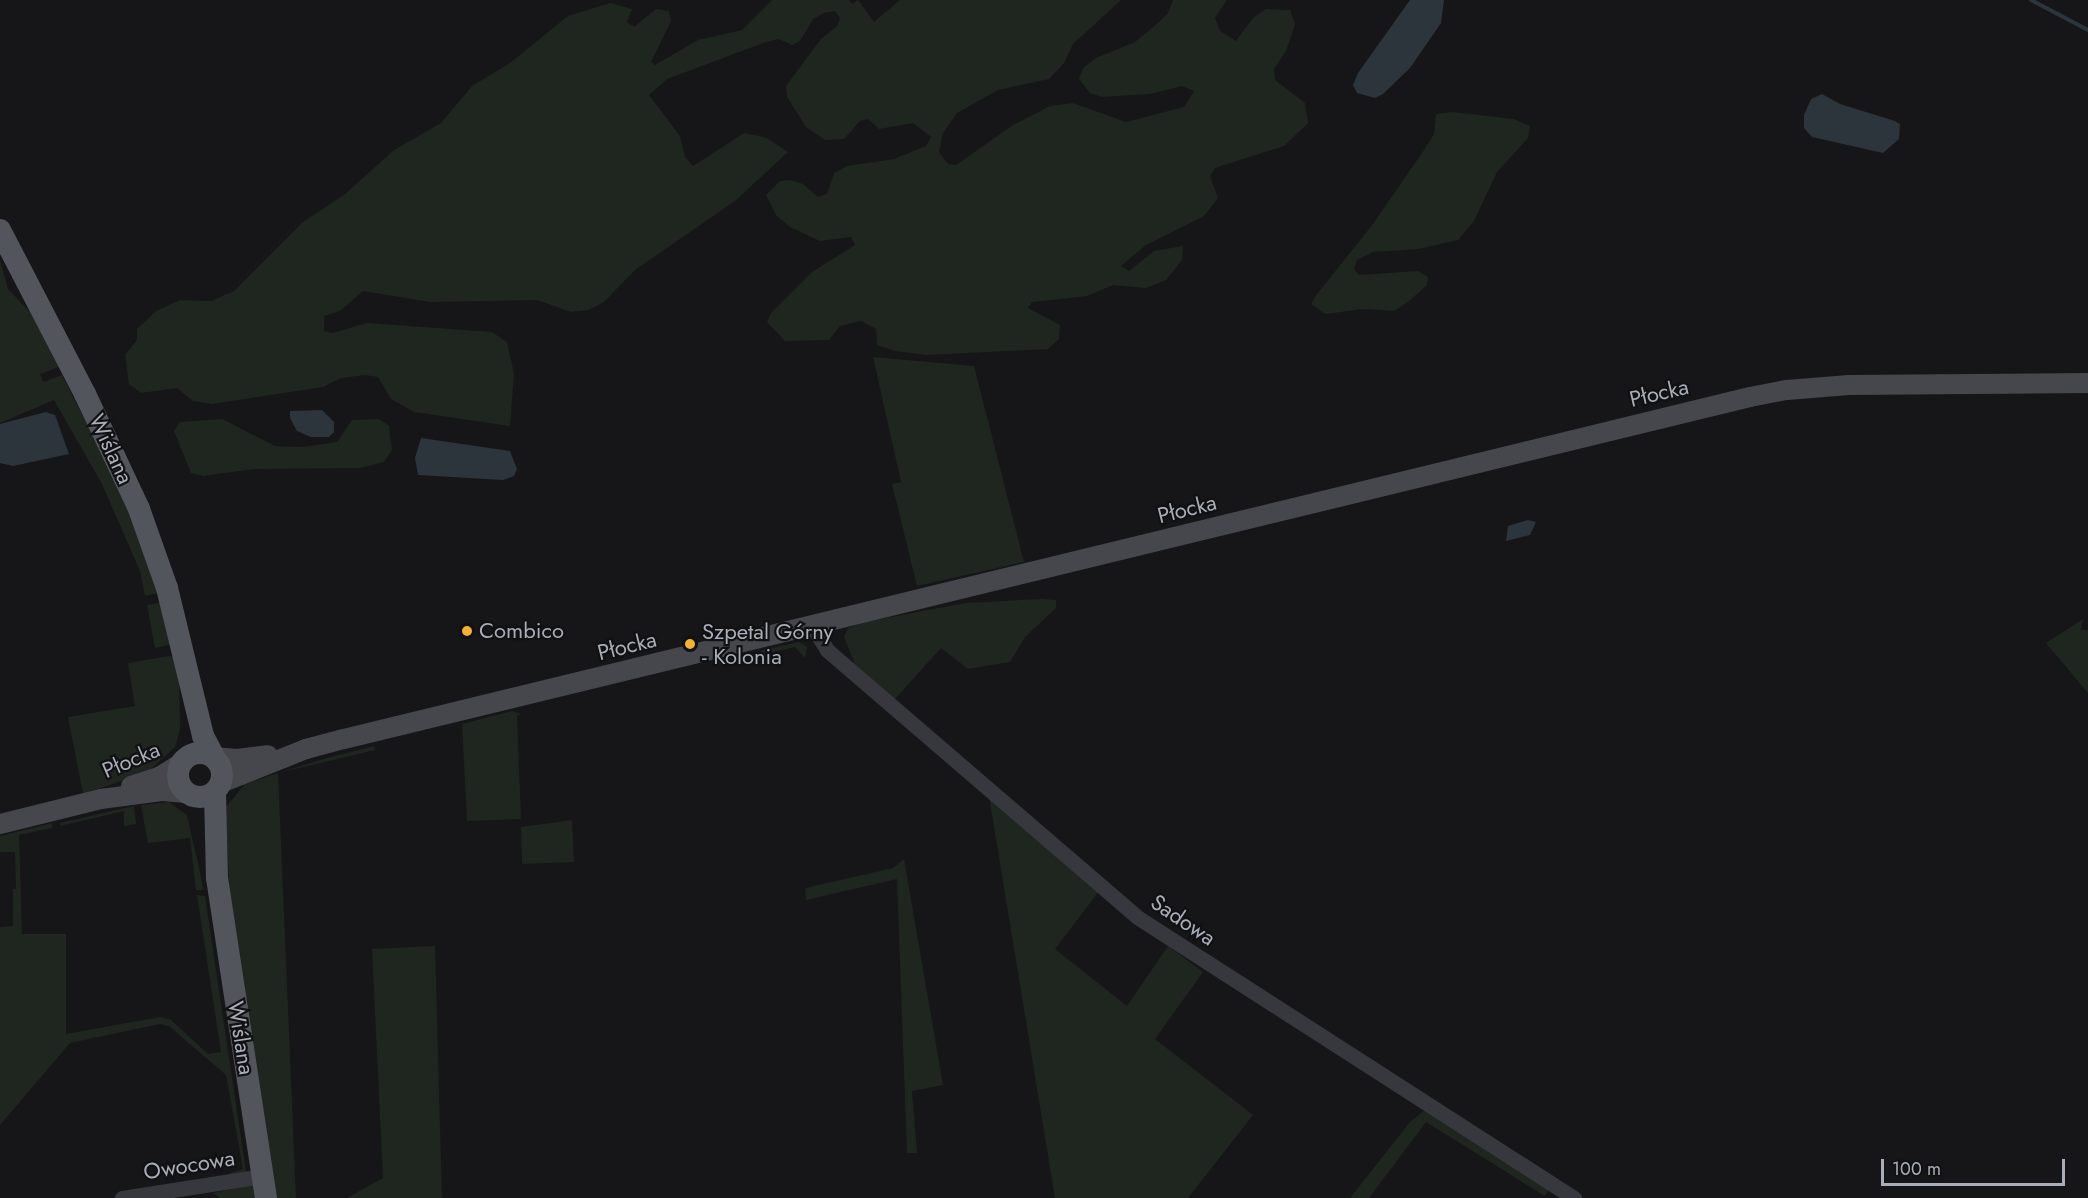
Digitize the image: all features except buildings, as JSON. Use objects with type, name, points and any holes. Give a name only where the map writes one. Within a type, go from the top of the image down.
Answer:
[{"type":"main road","name":"Wiślana","points":[[0,230],[85,394],[139,509],[166,588],[187,681],[203,736],[214,757]]},
{"type":"main road","name":"Płocka","points":[[214,757],[237,759],[306,749],[1628,424],[1787,390],[1849,385],[2088,383]]},
{"type":"main road","name":"Wiślana","points":[[183,761],[187,681]]},
{"type":"main road","name":"Płocka","points":[[218,788],[306,749]]},
{"type":"main road","points":[[200,752],[214,757],[222,769],[218,788],[201,798],[186,793],[178,779],[183,761],[200,752]]},
{"type":"main road","name":"Płocka","points":[[0,824],[101,799],[159,777],[183,761]]},
{"type":"main road","name":"Wiślana","points":[[217,878],[218,788]]},
{"type":"main road","name":"Płocka","points":[[101,799],[158,792],[186,793]]},
{"type":"main road","name":"Wiślana","points":[[186,793],[199,815],[217,878],[266,1198]]},
{"type":"street","name":"Sadowa","points":[[811,625],[827,650],[1137,916],[1574,1198]]},
{"type":"street","name":"Owocowa","points":[[122,1198],[262,1176]]},
{"type":"shaded area","points":[[772,0],[849,0],[852,4],[858,0],[874,22],[900,0],[1121,0],[1073,44],[1064,63],[1049,79],[998,90],[957,113],[943,133],[939,152],[948,164],[956,165],[1013,125],[1050,106],[1073,103],[1126,122],[1184,107],[1194,91],[1182,86],[1150,94],[1102,97],[1090,93],[1079,79],[1083,68],[1096,58],[1135,42],[1158,23],[1168,13],[1173,0],[1227,0],[1215,18],[1220,31],[1236,41],[1253,18],[1266,9],[1290,10],[1295,24],[1286,51],[1274,69],[1275,80],[1305,103],[1308,123],[1284,146],[1215,168],[1210,176],[1218,198],[1204,216],[1146,245],[1121,266],[1129,271],[1154,251],[1183,246],[1182,260],[1166,280],[1146,288],[1113,285],[1087,296],[1032,302],[1028,308],[1060,325],[1059,339],[1048,349],[926,355],[895,351],[877,345],[876,329],[861,321],[840,326],[829,340],[785,341],[767,322],[771,313],[812,272],[855,245],[851,237],[820,241],[790,227],[776,215],[766,195],[780,181],[790,180],[803,184],[818,197],[827,194],[834,173],[847,166],[894,159],[926,146],[931,137],[913,123],[879,129],[868,119],[860,121],[844,139],[825,140],[806,127],[787,97],[786,86],[821,39],[837,26],[840,18],[835,11],[824,13],[813,19],[800,41],[792,45],[779,39],[766,42],[667,79],[649,95],[680,136],[685,157],[693,166],[744,133],[767,138],[788,152],[735,201],[635,270],[604,302],[589,310],[571,312],[537,300],[430,302],[363,291],[340,311],[324,316],[324,331],[333,333],[367,323],[492,332],[507,342],[514,373],[510,426],[414,412],[391,399],[378,377],[365,375],[341,378],[323,387],[212,404],[193,401],[177,388],[141,393],[129,384],[125,355],[137,340],[137,329],[156,311],[180,300],[211,301],[234,291],[303,222],[344,195],[394,150],[441,123],[472,86],[510,63],[568,16],[610,3],[632,9],[627,22],[634,27],[656,9],[669,11],[671,21],[651,62],[655,65],[698,40],[742,30]]},
{"type":"shaded area","points":[[1410,0],[1444,0],[1441,23],[1410,68],[1383,94],[1375,98],[1357,93],[1353,85],[1358,73]]},
{"type":"shaded area","points":[[1822,94],[1840,104],[1895,121],[1900,124],[1899,139],[1883,153],[1812,137],[1804,128],[1804,115],[1811,99]]},
{"type":"shaded area","points":[[1452,112],[1514,119],[1530,126],[1528,138],[1497,172],[1474,221],[1458,240],[1419,249],[1373,252],[1357,260],[1354,269],[1359,275],[1418,271],[1428,277],[1427,285],[1408,302],[1394,311],[1364,309],[1325,314],[1311,304],[1317,294],[1373,224],[1424,150],[1434,134],[1436,114]]},
{"type":"shaded area","points":[[0,260],[8,289],[31,313],[59,367],[40,374],[42,379],[44,382],[62,375],[125,498],[159,593],[145,596],[140,571],[102,484],[54,400],[0,423]]},
{"type":"shaded area","points":[[873,357],[974,366],[1024,562],[917,586],[892,484],[901,482]]},
{"type":"shaded area","points":[[322,410],[334,422],[334,432],[329,437],[311,437],[297,431],[290,418],[290,411]]},
{"type":"shaded area","points":[[46,412],[55,415],[69,454],[13,466],[0,463],[0,424]]},
{"type":"shaded area","points":[[222,419],[275,446],[302,447],[337,442],[352,420],[379,419],[389,426],[392,450],[384,462],[360,468],[254,469],[203,476],[191,473],[174,431],[180,422]]},
{"type":"shaded area","points":[[421,438],[510,451],[517,469],[514,476],[503,480],[418,475],[415,458]]},
{"type":"shaded area","points":[[1528,520],[1536,522],[1530,535],[1506,541],[1508,526]]},
{"type":"shaded area","points":[[1056,600],[1056,608],[1025,637],[1010,662],[968,669],[941,648],[894,700],[855,664],[844,637],[848,628],[865,622],[965,603]]},
{"type":"shaded area","points":[[164,602],[173,644],[155,648],[147,605]]},
{"type":"shaded area","points":[[2083,619],[2081,630],[2088,630],[2088,693],[2046,643]]},
{"type":"shaded area","points":[[799,642],[807,647],[805,658],[795,647],[715,666],[717,661]]},
{"type":"shaded area","points":[[175,657],[179,676],[180,729],[175,747],[148,772],[83,794],[68,717],[135,706],[128,663]]},
{"type":"shaded area","points":[[512,711],[521,714],[517,716],[521,819],[467,821],[462,724]]},
{"type":"shaded area","points":[[374,746],[375,750],[278,773],[327,758]]},
{"type":"shaded area","points":[[278,773],[296,1198],[271,1198],[231,923],[225,808],[245,784]]},
{"type":"shaded area","points":[[989,796],[1100,890],[1055,949],[1127,1006],[1168,946],[1203,972],[1155,1039],[1253,1115],[1188,1198],[1055,1198]]},
{"type":"shaded area","points":[[169,802],[187,815],[204,890],[196,890],[190,838],[148,843],[141,805]]},
{"type":"shaded area","points":[[134,806],[136,824],[124,826],[124,811],[60,826],[60,823]]},
{"type":"shaded area","points":[[572,820],[574,862],[522,864],[521,827]]},
{"type":"shaded area","points":[[52,823],[52,828],[19,835],[22,934],[66,934],[66,1034],[160,1017],[170,1019],[208,1054],[221,1052],[197,895],[205,896],[246,1172],[234,1176],[229,1173],[243,1169],[226,1075],[169,1026],[160,1024],[70,1043],[0,1125],[0,927],[13,926],[13,889],[16,889],[15,852],[0,852],[0,836]]},
{"type":"shaded area","points":[[904,859],[943,1085],[912,1091],[917,1153],[907,1153],[897,879],[806,900],[805,888],[893,868]]},
{"type":"shaded area","points":[[435,946],[442,1198],[347,1198],[383,1178],[372,949]]},
{"type":"shaded area","points":[[1426,1109],[1550,1188],[1545,1196],[1426,1122],[1369,1198],[1350,1198],[1410,1122]]},
{"type":"shaded area","points":[[256,1184],[258,1198],[220,1198],[213,1193]]},
{"type":"waterway","points":[[2031,0],[2088,30]]},
{"type":"place","name":"Combico","points":[[467,631]]},
{"type":"place","name":"Szpetal Górny - Kolonia","points":[[690,644]]}]
